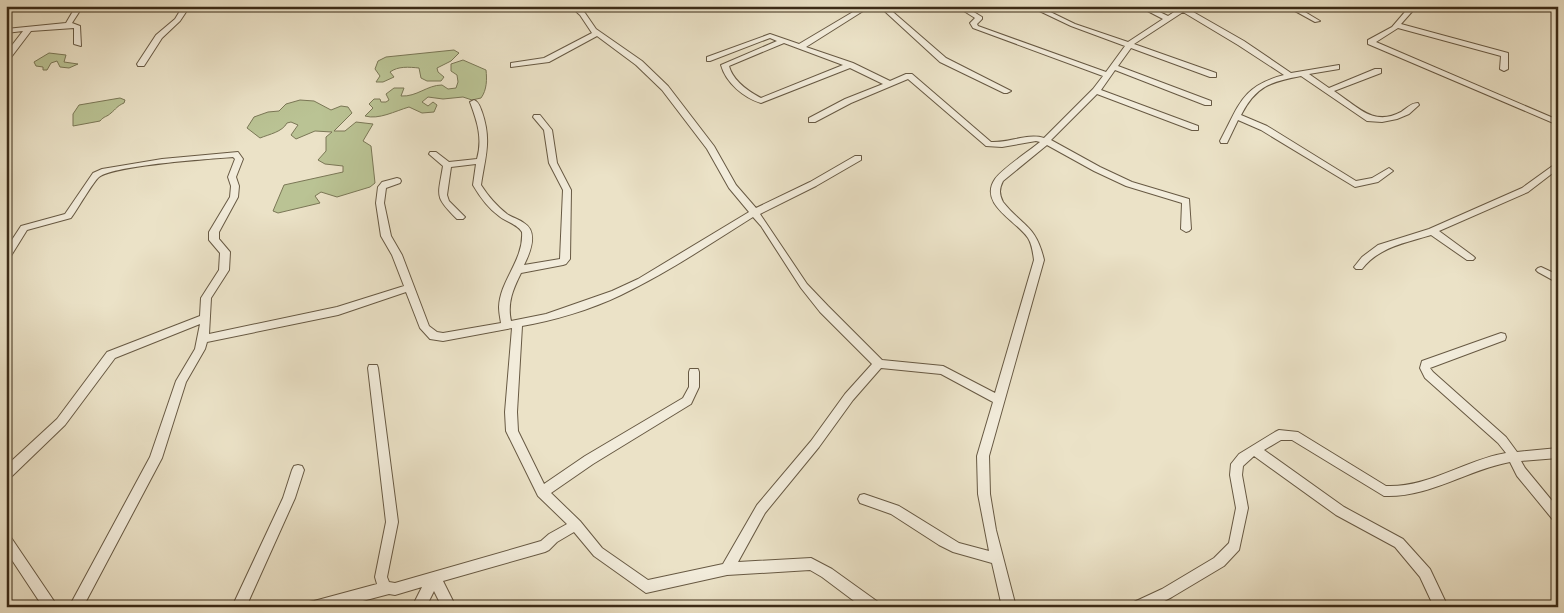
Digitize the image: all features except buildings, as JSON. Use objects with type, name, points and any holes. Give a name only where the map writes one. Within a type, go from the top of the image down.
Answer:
[{"type":"street","points":[[68,25],[80,6]]},
{"type":"street","points":[[141,64],[159,38],[178,20],[187,6]]},
{"type":"street","points":[[573,6],[583,14],[597,33],[639,63],[665,88],[711,148],[732,186],[764,224],[804,286],[824,309],[879,364],[944,370],[1000,401]]},
{"type":"street","points":[[800,46],[868,6]]},
{"type":"street","points":[[882,6],[943,60],[1006,90]]},
{"type":"street","points":[[958,6],[980,18],[973,23],[975,27],[1208,103]]},
{"type":"street","points":[[1032,6],[1073,25],[1213,75]]},
{"type":"street","points":[[1141,6],[1168,19]]},
{"type":"street","points":[[1289,6],[1316,20]]},
{"type":"street","points":[[1414,6],[1397,25],[1371,42],[1558,123]]},
{"type":"street","points":[[1009,607],[984,494],[983,456],[1039,260],[1034,239],[1030,233],[1003,208],[995,189],[999,180],[1046,141],[1096,91],[1130,44],[1185,8],[1289,75]]},
{"type":"street","points":[[6,31],[68,25],[77,26],[78,44]]},
{"type":"street","points":[[1397,25],[1505,55],[1504,69]]},
{"type":"street","points":[[6,58],[29,29]]},
{"type":"street","points":[[514,64],[546,60],[597,33]]},
{"type":"street","points":[[710,59],[765,36],[771,36],[850,65],[888,82]]},
{"type":"street","points":[[783,41],[725,65],[728,74],[749,95],[761,101],[850,65]]},
{"type":"street","points":[[1224,140],[1238,117],[1241,107],[1254,89],[1289,75],[1336,67]]},
{"type":"street","points":[[1329,91],[1378,71]]},
{"type":"street","points":[[1302,73],[1370,119],[1376,121],[1403,115],[1415,105]]},
{"type":"street","points":[[812,120],[888,82],[906,75],[910,76],[989,144],[1002,145],[1033,138],[1046,141],[1115,178],[1186,201],[1186,229]]},
{"type":"street","points":[[1096,91],[1195,128]]},
{"type":"street","points":[[474,102],[483,131],[485,147],[480,162],[477,185],[485,197],[509,219],[524,227],[527,232],[524,255],[505,301],[504,311],[512,324],[512,431],[542,492],[576,524],[598,552],[646,587],[727,569],[811,564],[827,573],[873,607]]},
{"type":"street","points":[[518,270],[556,264],[563,262],[565,259],[567,190],[553,163],[548,130],[538,117]]},
{"type":"street","points":[[1238,117],[1264,128],[1354,184],[1375,180],[1389,171]]},
{"type":"street","points":[[6,257],[25,227],[68,216],[96,175],[101,171],[235,154],[239,159],[232,177],[235,186],[234,197],[213,236],[225,252],[224,270],[206,298],[203,339],[194,361],[181,381],[156,458],[76,607]]},
{"type":"street","points":[[433,154],[447,165],[480,162]]},
{"type":"street","points":[[397,181],[383,186],[380,203],[386,236],[397,255],[408,288],[425,328],[434,336],[443,337],[547,318],[616,294],[754,213],[814,184],[858,158]]},
{"type":"street","points":[[447,165],[443,195],[446,202],[460,217]]},
{"type":"street","points":[[1359,267],[1364,259],[1383,247],[1432,231],[1525,190],[1558,165]]},
{"type":"street","points":[[1432,231],[1470,258]]},
{"type":"street","points":[[1541,270],[1558,280]]},
{"type":"street","points":[[203,339],[338,311],[408,288]]},
{"type":"street","points":[[6,474],[61,422],[111,355],[206,318]]},
{"type":"street","points":[[1501,338],[1426,364],[1425,368],[1429,375],[1502,440],[1509,448],[1520,472],[1558,517]]},
{"type":"street","points":[[727,569],[761,510],[815,444],[849,397],[879,364]]},
{"type":"street","points":[[373,368],[392,522],[381,578],[388,588]]},
{"type":"street","points":[[542,492],[589,460],[687,401],[694,387],[694,372]]},
{"type":"street","points":[[1139,607],[1167,593],[1219,562],[1235,546],[1242,508],[1236,475],[1237,464],[1254,450],[1279,435],[1294,435],[1384,491],[1392,493],[1424,485],[1456,472],[1513,456],[1558,453]]},
{"type":"street","points":[[1254,450],[1340,511],[1399,543],[1425,573],[1441,607]]},
{"type":"street","points":[[239,607],[289,498],[298,470]]},
{"type":"street","points":[[864,499],[894,510],[943,541],[958,548],[997,559]]},
{"type":"street","points":[[314,607],[388,588],[395,589],[545,546],[553,538],[576,524]]},
{"type":"street","points":[[6,540],[51,607]]},
{"type":"street","points":[[419,607],[434,578]]},
{"type":"street","points":[[434,578],[450,607]]},
{"type":"green space","points":[[454,50],[459,53],[451,61],[437,68],[438,72],[444,77],[441,81],[427,81],[421,78],[419,68],[408,67],[393,70],[390,72],[394,77],[383,82],[376,82],[380,76],[375,69],[378,61],[386,57]]},
{"type":"green space","points":[[49,53],[66,55],[64,62],[78,64],[69,68],[60,67],[57,61],[51,63],[47,70],[36,66],[34,62]]},
{"type":"green space","points":[[463,60],[486,70],[485,88],[481,98],[472,100],[463,97],[443,99],[428,97],[422,102],[428,106],[433,102],[437,105],[434,112],[422,113],[409,107],[381,116],[365,116],[373,108],[369,104],[374,99],[386,102],[389,100],[386,94],[394,88],[404,88],[401,96],[407,96],[442,85],[448,89],[456,88],[458,82],[457,75],[451,71],[451,64]]},
{"type":"green space","points":[[120,98],[125,100],[124,103],[100,121],[73,126],[73,114],[79,105]]},
{"type":"green space","points":[[300,100],[314,101],[331,110],[341,106],[348,107],[352,113],[334,131],[345,131],[356,122],[373,124],[363,141],[371,146],[375,183],[370,187],[337,197],[321,192],[315,196],[320,203],[278,213],[273,211],[284,185],[343,172],[343,166],[325,164],[318,160],[326,151],[326,137],[332,132],[315,131],[296,139],[291,135],[298,125],[291,122],[287,123],[279,131],[260,138],[247,128],[254,117],[268,112],[279,111],[286,104]]}]
